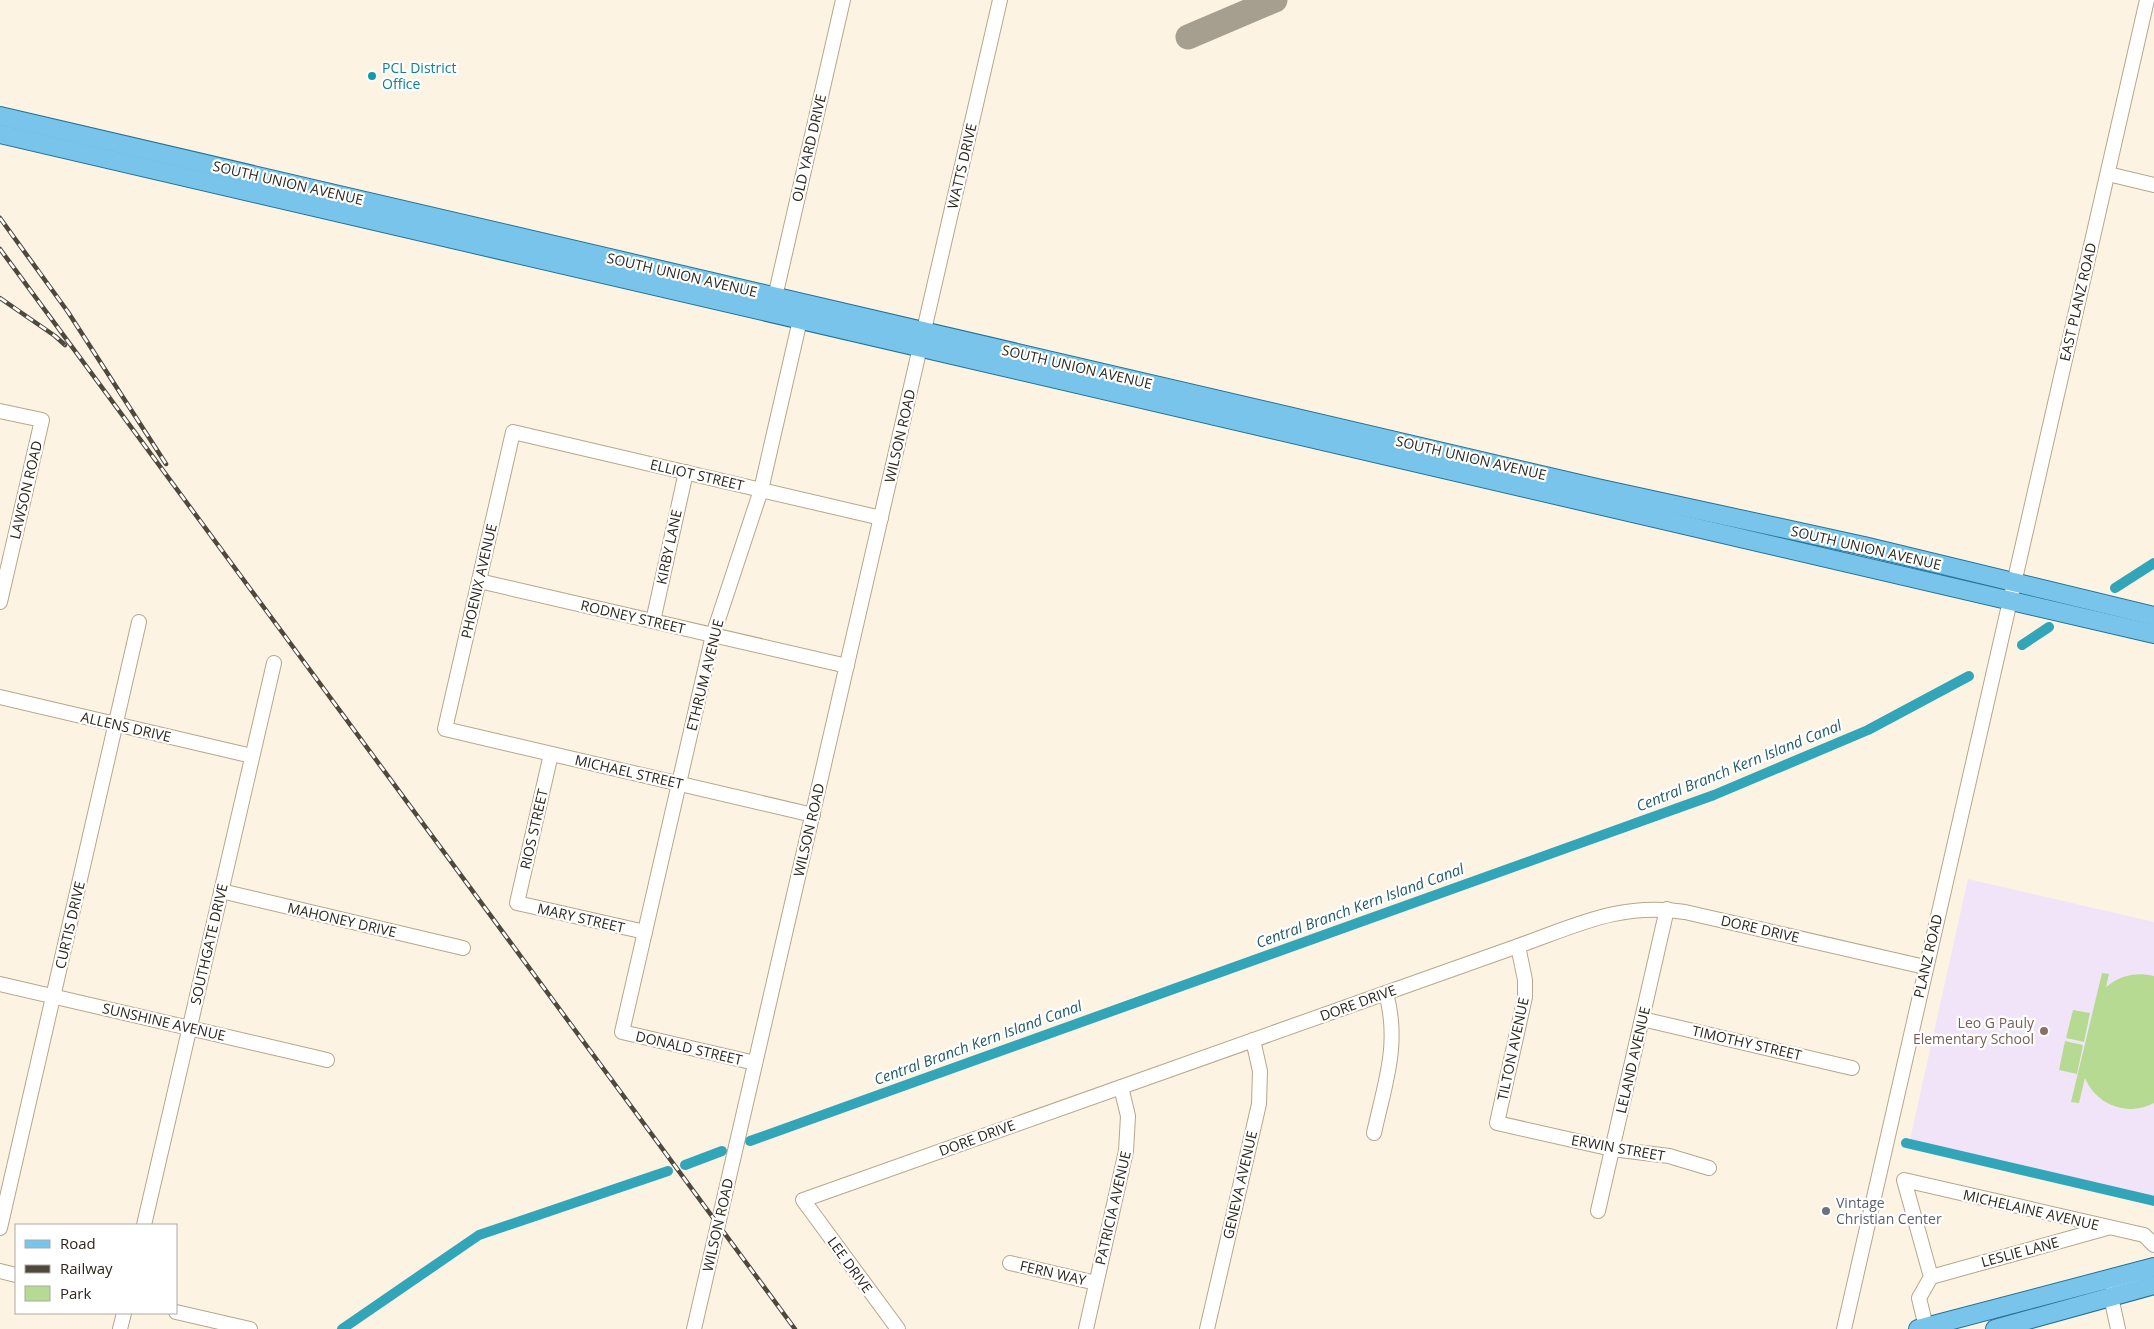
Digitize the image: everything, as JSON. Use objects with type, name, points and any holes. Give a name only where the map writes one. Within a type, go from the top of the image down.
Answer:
[{"type":"main road","name":"SOUTH UNION AVENUE","points":[[0,116],[395,208],[502,243],[571,258],[579,258],[586,253],[775,297],[922,339],[1200,404],[1468,458],[1864,546],[2154,616]]},
{"type":"main road","points":[[0,133],[8,128],[87,145],[93,138]]},
{"type":"main road","name":"SOUTH UNION AVENUE","points":[[0,133],[410,228],[490,239],[800,320],[922,339]]},
{"type":"main road","points":[[107,159],[130,155],[182,166],[204,164]]},
{"type":"main road","points":[[218,185],[220,180],[226,179],[286,193],[307,188]]},
{"type":"main road","points":[[327,210],[338,205],[365,210],[395,208]]},
{"type":"main road","name":"SOUTH UNION AVENUE","points":[[1200,404],[1382,455],[2154,634]]},
{"type":"main road","points":[[1382,455],[1392,448],[1457,464],[1463,463],[1468,458]]},
{"type":"main road","points":[[1499,482],[1523,479],[1581,491],[1597,488]]},
{"type":"main road","points":[[1730,536],[1734,518]]},
{"type":"main road","points":[[1922,1328],[2154,1267]]},
{"type":"main road","points":[[1995,1329],[2154,1285]]},
{"type":"street","name":"OLD YARD DRIVE","points":[[775,297],[843,0]]},
{"type":"street","name":"WATTS DRIVE","points":[[922,339],[1000,0]]},
{"type":"street","name":"EAST PLANZ ROAD","points":[[2014,583],[2146,0]]},
{"type":"street","name":"EAST PLANZ ROAD","points":[[2142,21],[2154,6]]},
{"type":"street","points":[[2108,174],[2154,185]]},
{"type":"street","name":"ETHRUM AVENUE","points":[[622,1032],[713,635],[761,490],[800,320]]},
{"type":"street","name":"WILSON ROAD","points":[[694,1329],[922,339]]},
{"type":"street","name":"LAWSON ROAD","points":[[0,410],[42,420],[0,602]]},
{"type":"street","name":"ELLIOT STREET","points":[[513,432],[881,518]]},
{"type":"street","name":"PHOENIX AVENUE","points":[[445,730],[513,432]]},
{"type":"street","name":"KIRBY LANE","points":[[653,621],[686,472]]},
{"type":"street","name":"RODNEY STREET","points":[[479,581],[846,666]]},
{"type":"street","name":"PLANZ ROAD","points":[[1844,1329],[2014,583]]},
{"type":"street","name":"CURTIS DRIVE","points":[[0,1228],[139,622]]},
{"type":"street","name":"SOUTHGATE DRIVE","points":[[144,1224],[274,663]]},
{"type":"street","name":"ALLENS DRIVE","points":[[0,698],[252,756]]},
{"type":"street","name":"MICHAEL STREET","points":[[445,730],[812,815]]},
{"type":"street","name":"RIOS STREET","points":[[517,903],[551,754]]},
{"type":"street","name":"MAHONEY DRIVE","points":[[221,892],[463,948]]},
{"type":"street","name":"MARY STREET","points":[[517,903],[645,932]]},
{"type":"street","name":"DORE DRIVE","points":[[803,1200],[1608,914],[1645,908],[1667,909],[1925,968]]},
{"type":"street","name":"LELAND AVENUE","points":[[1598,1211],[1667,909]]},
{"type":"street","name":"TILTON AVENUE","points":[[1497,1123],[1525,997],[1525,980],[1518,946]]},
{"type":"street","name":"SUNSHINE AVENUE","points":[[0,984],[327,1060]]},
{"type":"street","points":[[1374,1133],[1393,1046],[1391,1011],[1386,993]]},
{"type":"street","name":"TIMOTHY STREET","points":[[1642,1019],[1852,1068]]},
{"type":"street","name":"DONALD STREET","points":[[622,1032],[755,1063]]},
{"type":"street","name":"GENEVA AVENUE","points":[[1208,1329],[1259,1104],[1260,1071],[1253,1040]]},
{"type":"street","name":"PATRICIA AVENUE","points":[[1086,1329],[1126,1151],[1128,1116],[1121,1087]]},
{"type":"street","name":"ERWIN STREET","points":[[1497,1123],[1612,1149],[1668,1156],[1709,1168]]},
{"type":"street","name":"MICHELAINE AVENUE","points":[[1931,1277],[1904,1180],[2144,1235],[2154,1246]]},
{"type":"street","name":"LEE DRIVE","points":[[803,1200],[898,1329]]},
{"type":"street","name":"LESLIE LANE","points":[[1931,1277],[2110,1228]]},
{"type":"street","name":"FERN WAY","points":[[1010,1263],[1096,1283]]},
{"type":"street","points":[[0,1271],[15,1275]]},
{"type":"street","points":[[2118,1329],[2111,1297],[2113,1291],[2122,1285],[2154,1275]]},
{"type":"street","points":[[1922,1328],[1919,1298],[1931,1277]]},
{"type":"street","points":[[178,1312],[250,1329]]},
{"type":"street","points":[[120,1329],[124,1314]]},
{"type":"shaded area","name":"Leo G Pauly Elementary School","points":[[1968,879],[2154,922],[2154,1196],[1910,1140]]},
{"type":"green space","points":[[2102,973],[2109,974],[2106,987],[2123,977],[2141,974],[2154,976],[2154,1103],[2144,1107],[2134,1109],[2114,1106],[2097,1095],[2085,1078],[2079,1103],[2071,1102]]},
{"type":"green space","points":[[2073,1010],[2090,1013],[2084,1042],[2066,1038]]},
{"type":"green space","points":[[2065,1041],[2083,1045],[2077,1074],[2059,1070]]},
{"type":"waterway","name":"Central Branch Kern Island Canal","points":[[2115,588],[2154,563]]},
{"type":"waterway","name":"Central Branch Kern Island Canal","points":[[2022,645],[2049,627]]},
{"type":"waterway","name":"Central Branch Kern Island Canal","points":[[750,1141],[1714,795],[1868,730],[1969,676]]},
{"type":"waterway","points":[[1906,1143],[2154,1201]]},
{"type":"waterway","name":"Central Branch Kern Island Canal","points":[[685,1165],[722,1151]]},
{"type":"waterway","name":"Central Branch Kern Island Canal","points":[[342,1329],[479,1235],[668,1171]]},
{"type":"taxiway","points":[[1188,37],[1275,0]]},
{"type":"railway","points":[[0,218],[68,312],[166,464]]},
{"type":"railway","points":[[0,249],[795,1329]]},
{"type":"railway","points":[[0,298],[65,345]]},
{"type":"place","name":"PCL District Office","points":[[372,76]]},
{"type":"place","name":"Leo G Pauly Elementary School","points":[[2044,1031]]},
{"type":"place","name":"Vintage Christian Center","points":[[1826,1211]]}]
